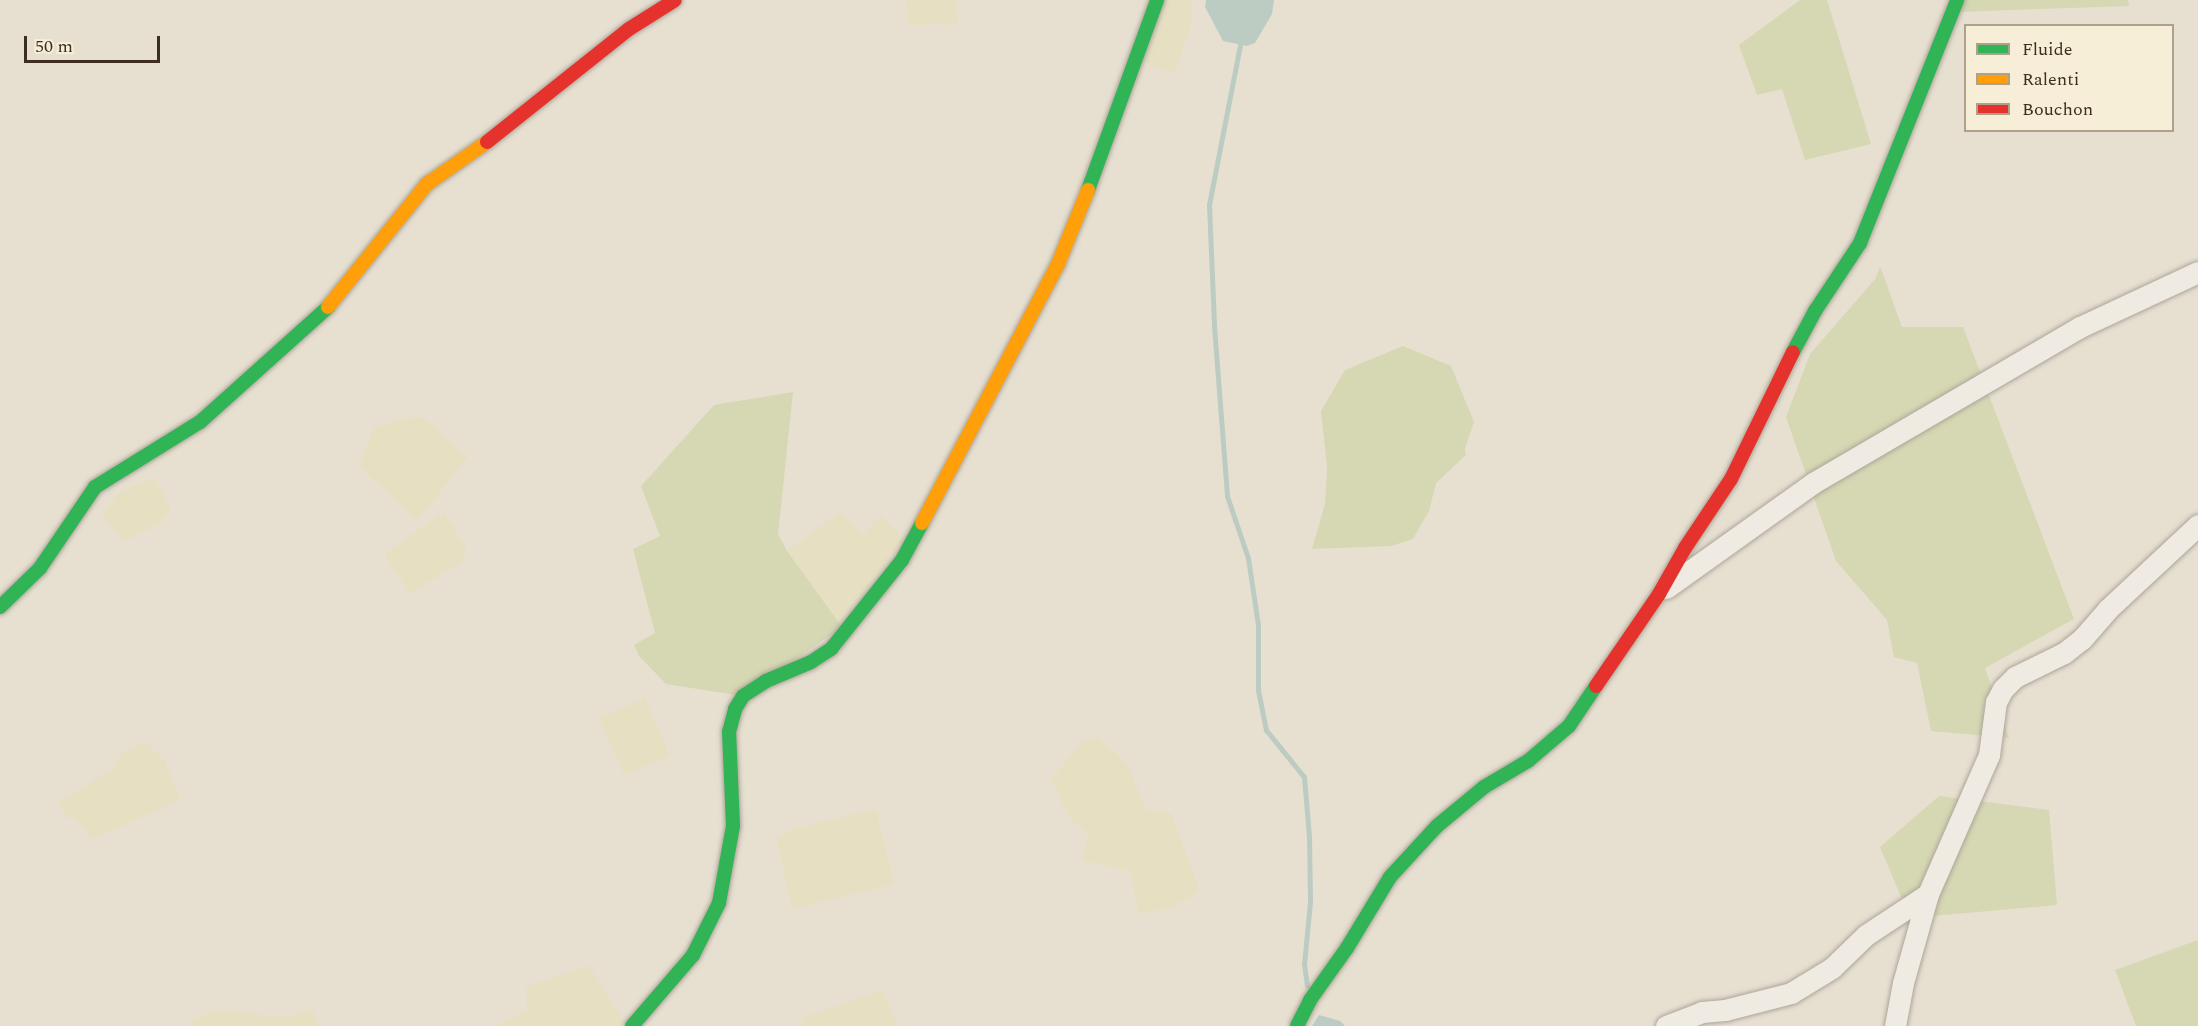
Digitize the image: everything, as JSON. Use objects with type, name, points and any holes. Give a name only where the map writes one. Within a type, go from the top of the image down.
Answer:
[{"type":"street","points":[[0,607],[40,568],[95,487],[200,422],[320,314],[337,298],[427,184],[507,128],[629,29],[675,0]]},
{"type":"street","points":[[632,1026],[693,955],[719,903],[733,826],[729,732],[735,709],[743,696],[766,681],[811,662],[831,649],[902,560],[1014,343],[1058,264],[1105,149],[1157,0]]},
{"type":"street","points":[[1297,1026],[1310,1000],[1347,948],[1390,877],[1437,826],[1484,787],[1528,761],[1569,726],[1659,594],[1685,548],[1731,479],[1815,311],[1860,243],[1957,0]]},
{"type":"street","points":[[1659,594],[1813,483],[2080,327],[2198,272]]},
{"type":"street","points":[[1895,1026],[1903,983],[1928,894],[1989,755],[1996,702],[2003,689],[2015,677],[2064,653],[2082,639],[2108,609],[2198,525]]},
{"type":"street","points":[[1666,1026],[1702,1012],[1725,1010],[1791,993],[1832,968],[1866,935],[1928,894]]},
{"type":"shaded area","points":[[906,0],[956,0],[958,24],[908,25]]},
{"type":"shaded area","points":[[1164,0],[1193,0],[1191,24],[1175,74],[1145,63]]},
{"type":"shaded area","points":[[1206,0],[1274,0],[1272,14],[1255,43],[1247,46],[1223,41],[1205,7]]},
{"type":"shaded area","points":[[409,417],[423,418],[468,457],[417,521],[359,466],[374,427]]},
{"type":"shaded area","points":[[154,477],[171,508],[161,523],[124,541],[102,515],[119,492]]},
{"type":"shaded area","points":[[444,512],[466,547],[462,562],[410,593],[384,554]]},
{"type":"shaded area","points":[[840,512],[863,534],[881,515],[904,540],[839,624],[787,551]]},
{"type":"shaded area","points":[[645,698],[670,756],[624,775],[599,718]]},
{"type":"shaded area","points":[[1098,737],[1127,764],[1146,809],[1171,813],[1200,891],[1171,908],[1139,914],[1130,871],[1082,860],[1088,834],[1070,819],[1051,779],[1082,742]]},
{"type":"shaded area","points":[[144,741],[165,761],[180,800],[91,840],[76,819],[66,817],[59,802],[114,768],[120,755]]},
{"type":"shaded area","points":[[876,809],[895,884],[792,909],[776,837],[796,828]]},
{"type":"shaded area","points":[[589,965],[624,1022],[622,1026],[494,1026],[527,1010],[526,987]]},
{"type":"shaded area","points":[[882,990],[898,1026],[804,1026],[800,1019]]},
{"type":"shaded area","points":[[312,1009],[319,1026],[190,1026],[191,1020],[218,1010],[287,1017]]},
{"type":"shaded area","points":[[1319,1015],[1340,1021],[1345,1026],[1312,1026]]},
{"type":"green space","points":[[1800,0],[1827,0],[1871,144],[1805,160],[1782,89],[1757,95],[1739,45]]},
{"type":"green space","points":[[1958,0],[2128,0],[2129,6],[1956,12]]},
{"type":"green space","points":[[1880,266],[1902,327],[1963,327],[2074,619],[1985,668],[2009,738],[1931,731],[1917,663],[1894,657],[1887,620],[1836,561],[1786,417],[1810,354],[1876,278]]},
{"type":"green space","points":[[1403,346],[1451,366],[1474,422],[1465,448],[1466,455],[1436,483],[1429,511],[1413,539],[1391,546],[1312,549],[1325,504],[1327,466],[1321,411],[1345,370]]},
{"type":"green space","points":[[793,392],[778,534],[787,551],[842,627],[743,696],[666,684],[639,656],[634,645],[655,633],[633,549],[660,536],[641,486],[714,405]]},
{"type":"green space","points":[[1939,796],[2049,810],[2057,905],[1910,918],[1880,847]]},
{"type":"green space","points":[[2198,940],[2198,1026],[2136,1026],[2115,970]]},
{"type":"waterway","points":[[1241,40],[1209,205],[1214,326],[1227,496],[1248,558],[1258,625],[1258,690],[1266,730],[1304,777],[1309,836],[1310,902],[1304,964],[1307,986]]},
{"type":"traffic: fast","points":[[1088,190],[1157,0]]},
{"type":"traffic: fast","points":[[1793,352],[1815,311],[1860,243],[1957,0]]},
{"type":"traffic: fast","points":[[0,607],[40,568],[95,487],[200,422],[328,307]]},
{"type":"traffic: fast","points":[[632,1026],[693,955],[719,903],[733,826],[729,732],[735,709],[743,696],[766,681],[811,662],[831,649],[902,560],[922,523]]},
{"type":"traffic: fast","points":[[1297,1026],[1310,1000],[1347,948],[1390,877],[1437,826],[1484,787],[1528,761],[1569,726],[1596,686]]},
{"type":"traffic: slow","points":[[328,307],[427,184],[487,142]]},
{"type":"traffic: slow","points":[[922,523],[1058,264],[1088,190]]},
{"type":"traffic: jam","points":[[487,142],[629,29],[675,0]]},
{"type":"traffic: jam","points":[[1596,686],[1659,594],[1685,548],[1731,479],[1793,352]]}]
